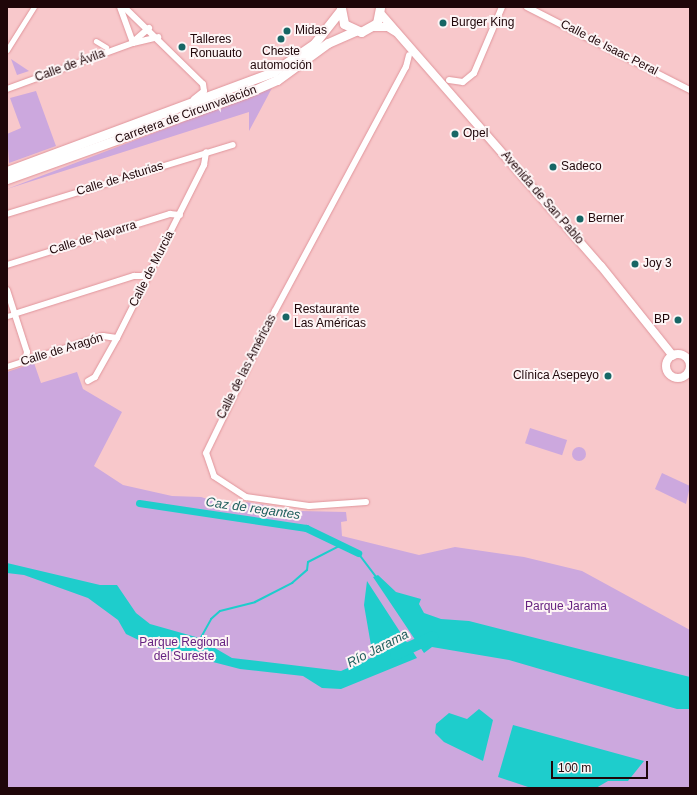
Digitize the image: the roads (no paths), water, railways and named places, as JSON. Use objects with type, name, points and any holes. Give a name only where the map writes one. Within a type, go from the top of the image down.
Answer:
[{"type":"main road","points":[[341,9],[344,24],[355,31]]},
{"type":"main road","name":"Carretera de Circunvalación","points":[[7,171],[273,72],[314,44],[341,9]]},
{"type":"main road","points":[[373,27],[380,10]]},
{"type":"main road","name":"Carretera de Circunvalación","points":[[7,179],[245,94],[277,80],[328,43],[355,31],[373,27]]},
{"type":"street","points":[[7,50],[34,7]]},
{"type":"street","points":[[120,7],[133,42]]},
{"type":"street","points":[[124,7],[149,28],[203,84],[204,91],[190,103]]},
{"type":"street","points":[[449,80],[463,82],[474,73],[502,7]]},
{"type":"street","name":"Calle de Isaac Peral","points":[[527,7],[690,90]]},
{"type":"street","name":"Avenida de San Pablo","points":[[380,10],[601,266],[673,356]]},
{"type":"street","name":"Avenida de San Pablo","points":[[373,27],[388,27],[407,42]]},
{"type":"street","name":"Calle de Ávila","points":[[133,42],[149,28]]},
{"type":"street","name":"Calle de Ávila","points":[[7,89],[133,42],[158,37]]},
{"type":"street","points":[[96,41],[106,47]]},
{"type":"street","name":"Calle de las Américas","points":[[366,502],[309,506],[246,497],[214,476],[206,453],[275,311],[406,67],[409,55]]},
{"type":"street","name":"Calle de Asturias","points":[[7,214],[233,145]]},
{"type":"street","name":"Calle de Murcia","points":[[88,381],[95,378],[117,338],[204,165],[206,152]]},
{"type":"street","name":"Calle de Navarra","points":[[7,265],[170,214],[180,215]]},
{"type":"street","points":[[11,315],[134,276],[148,276]]},
{"type":"street","points":[[7,290],[11,315],[27,352],[25,361]]},
{"type":"street","name":"Calle de Aragón","points":[[7,367],[103,336],[117,338]]},
{"type":"street","points":[[679,354],[686,359],[690,367],[688,376],[677,378],[670,374],[667,362],[673,356],[679,354]]},
{"type":"water","points":[[7,563],[100,585],[117,585],[136,613],[150,624],[196,637],[232,658],[341,671],[373,657],[364,605],[367,581],[417,658],[341,689],[322,688],[303,676],[240,669],[151,646],[126,634],[118,620],[88,598],[24,575],[7,573]]},
{"type":"water","points":[[378,575],[396,592],[421,599],[419,604],[424,613],[441,619],[469,621],[690,677],[690,709],[677,709],[509,660],[432,647],[424,653],[373,577]]},
{"type":"water","points":[[479,709],[493,720],[483,761],[444,742],[435,733],[436,724],[449,713],[467,719]]},
{"type":"water","points":[[513,725],[644,761],[628,781],[608,781],[596,788],[531,788],[498,777]]},
{"type":"waterway","name":"Caz de regantes","points":[[139,503],[306,528],[358,553]]},
{"type":"waterway","points":[[199,641],[211,619],[220,611],[255,602],[292,583],[307,570],[308,562],[341,545],[358,553],[376,577]]},
{"type":"waterway","name":"Río Jarama","points":[[396,654],[432,637]]},
{"type":"place","name":"Burger King","points":[[443,23]]},
{"type":"place","name":"Midas","points":[[287,31]]},
{"type":"place","name":"Cheste automoción","points":[[281,39]]},
{"type":"place","name":"Talleres Ronuauto","points":[[182,47]]},
{"type":"place","name":"Opel","points":[[455,134]]},
{"type":"place","name":"Sadeco","points":[[553,167]]},
{"type":"place","name":"Berner","points":[[580,219]]},
{"type":"place","name":"Joy 3","points":[[635,264]]},
{"type":"place","name":"Restaurante Las Américas","points":[[286,317]]},
{"type":"place","name":"BP","points":[[678,320]]},
{"type":"place","name":"Clínica Asepeyo","points":[[608,376]]},
{"type":"park label","name":"Parque Jarama","points":[[566,607]]},
{"type":"park label","name":"Parque Regional del Sureste","points":[[184,650]]}]
